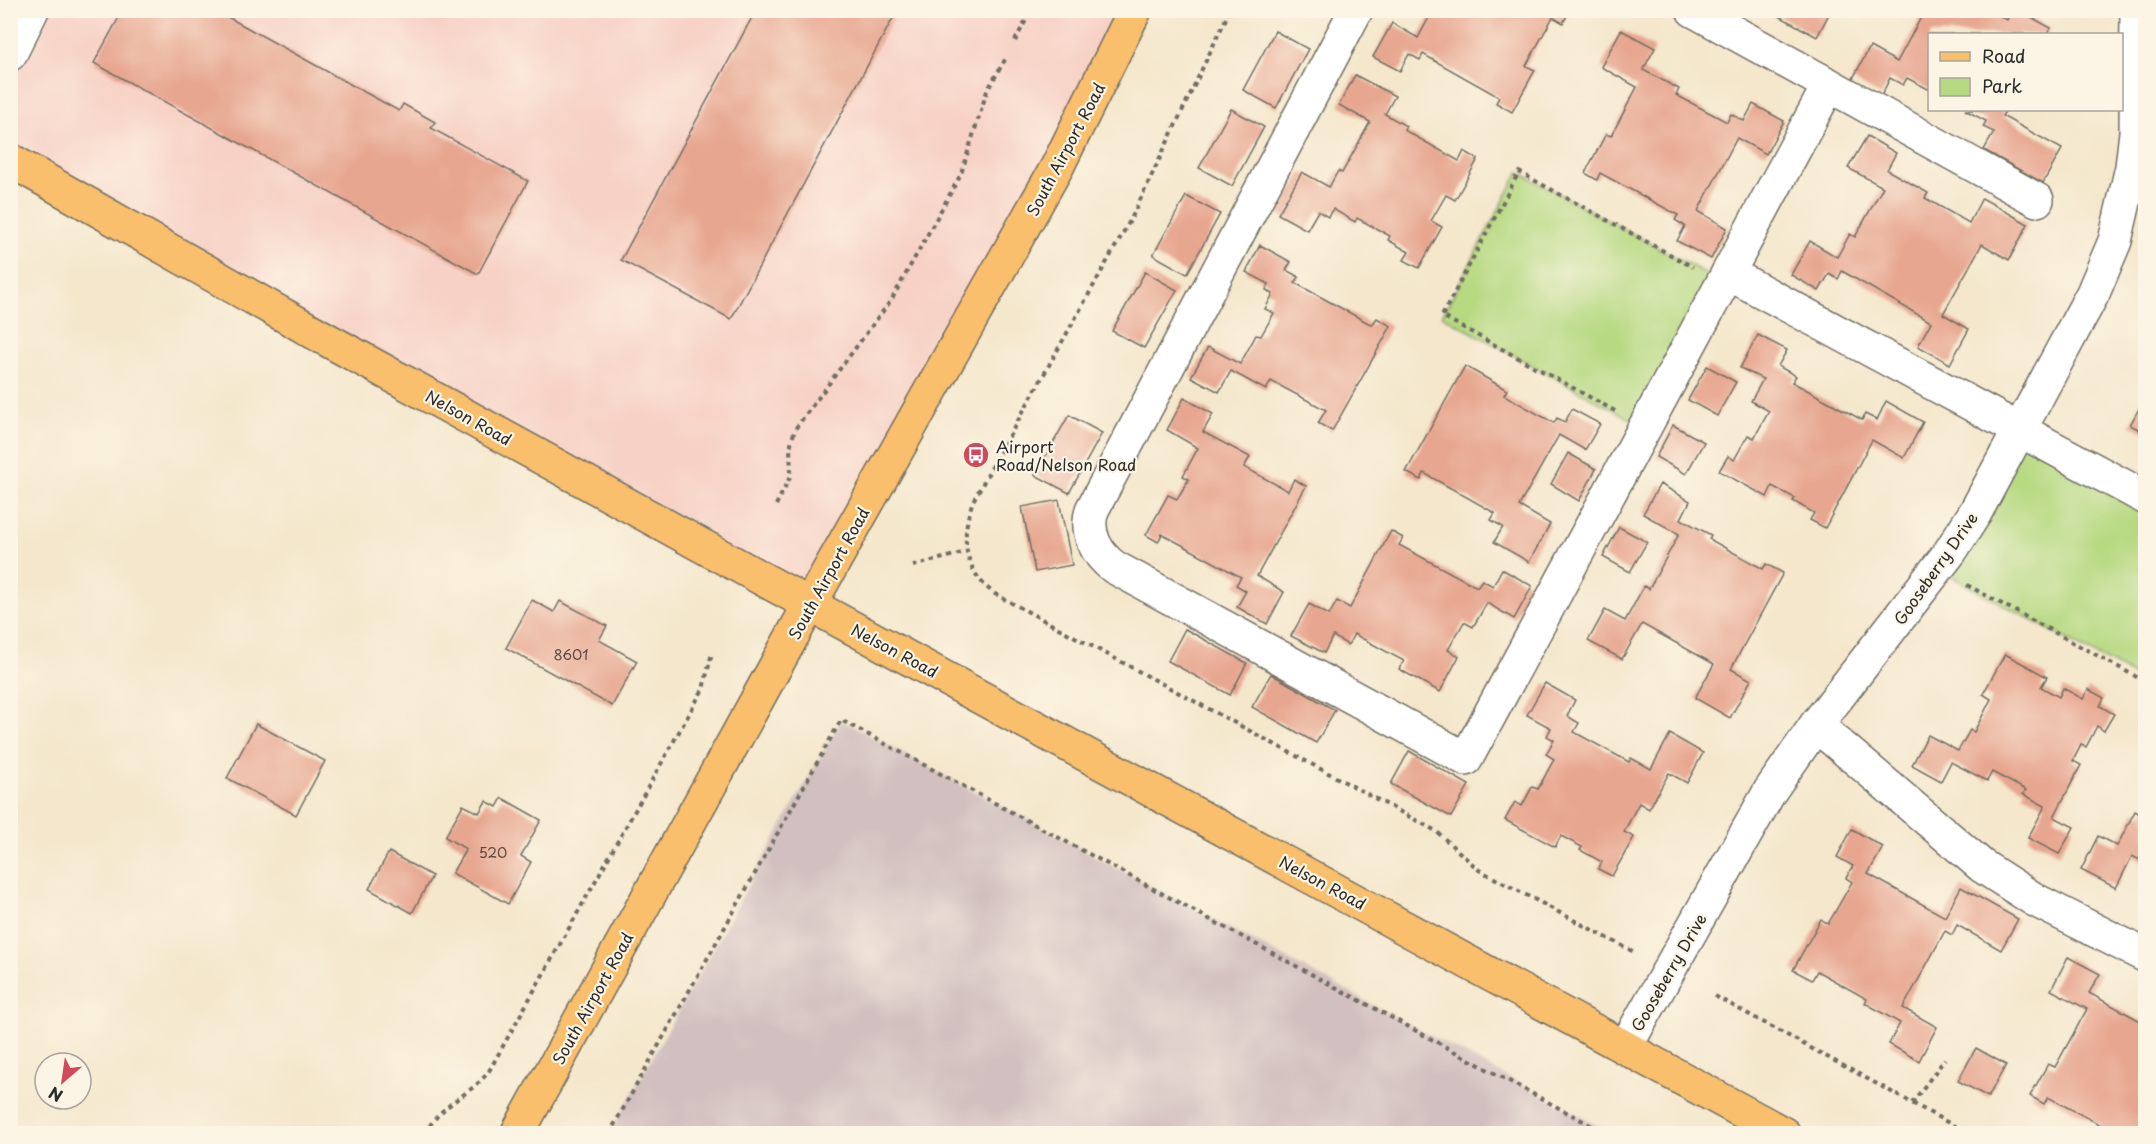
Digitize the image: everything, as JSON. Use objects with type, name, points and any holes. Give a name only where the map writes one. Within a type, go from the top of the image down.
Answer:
[{"type":"main road","name":"South Airport Road","points":[[517,1134],[810,604],[1057,167],[1135,10]]},
{"type":"main road","name":"Nelson Road","points":[[10,160],[324,338],[1784,1134]]},
{"type":"street","points":[[10,54],[32,10]]},
{"type":"street","points":[[1356,10],[1099,494],[1090,522],[1092,539],[1099,553],[1110,564],[1127,575],[1466,759],[1829,85]]},
{"type":"street","points":[[1693,10],[2037,200]]},
{"type":"street","name":"Gooseberry Drive","points":[[1626,1046],[1770,791],[1816,725],[1938,569],[1975,513],[2093,292],[2115,241],[2123,213],[2136,132],[2137,10]]},
{"type":"street","points":[[1725,278],[2020,430],[2145,498]]},
{"type":"street","points":[[1816,725],[1982,866],[2035,900],[2145,956]]},
{"type":"path","points":[[1230,10],[1132,217],[973,501],[964,532],[966,552],[976,574],[995,594],[1436,831],[1479,870],[1634,952]]},
{"type":"path","points":[[1015,41],[1026,20]]},
{"type":"path","points":[[776,505],[791,475],[790,447],[795,429],[892,299],[961,174],[972,146],[987,91],[1006,58]]},
{"type":"path","points":[[1645,427],[1442,316],[1486,234],[1520,172],[1725,278]]},
{"type":"path","points":[[914,566],[966,552]]},
{"type":"path","points":[[1938,569],[2145,682]]},
{"type":"path","points":[[425,1134],[438,1113],[481,1080],[489,1071],[703,689],[712,653]]},
{"type":"path","points":[[609,1134],[841,720],[1607,1134]]},
{"type":"path","points":[[1715,996],[1969,1134]]},
{"type":"path","points":[[1912,1103],[1946,1059]]},
{"type":"shaded area","points":[[32,10],[1135,11],[810,604],[11,159],[10,54]]},
{"type":"shaded area","points":[[841,720],[1612,1133],[610,1133]]},
{"type":"green space","points":[[1519,172],[1723,283],[1645,427],[1442,316]]},
{"type":"green space","points":[[2020,430],[2145,498],[2145,682],[1938,569]]},
{"type":"building","points":[[123,10],[215,10],[399,111],[403,104],[435,122],[431,128],[528,181],[478,274],[94,63]]},
{"type":"building","points":[[756,10],[884,10],[894,16],[731,319],[621,260]]},
{"type":"building","points":[[1433,10],[1570,10],[1563,23],[1553,17],[1526,66],[1535,70],[1512,112],[1496,103],[1499,97],[1423,54],[1420,60],[1409,54],[1400,71],[1373,57],[1392,23],[1418,38]]},
{"type":"building","points":[[1782,10],[1831,10],[1817,37],[1779,16]]},
{"type":"building","points":[[1925,10],[1990,10],[2007,20],[2012,10],[2018,10],[2051,28],[2048,33],[1928,33],[1928,89],[1907,78],[1903,85],[1890,78],[1881,96],[1852,80],[1870,47],[1897,62]]},
{"type":"building","points":[[1621,30],[1655,48],[1643,70],[1679,89],[1676,95],[1727,122],[1731,114],[1744,121],[1753,104],[1784,121],[1766,154],[1737,138],[1698,211],[1727,228],[1711,259],[1677,241],[1685,226],[1675,220],[1678,215],[1600,173],[1597,180],[1585,173],[1606,134],[1611,136],[1637,87],[1601,67]]},
{"type":"building","points":[[1275,31],[1308,49],[1276,108],[1243,90]]},
{"type":"building","points":[[1355,75],[1395,96],[1385,114],[1406,126],[1404,130],[1459,161],[1464,151],[1478,159],[1455,200],[1446,195],[1431,221],[1442,227],[1419,268],[1404,260],[1409,252],[1388,240],[1390,236],[1357,218],[1355,222],[1333,209],[1328,217],[1318,211],[1307,230],[1278,214],[1302,172],[1329,187],[1338,171],[1342,173],[1370,122],[1339,105]]},
{"type":"building","points":[[1231,109],[1264,127],[1232,186],[1199,168]]},
{"type":"building","points":[[1967,111],[2005,111],[2002,116],[2062,149],[2043,183],[1984,150],[1994,132],[1983,127],[1986,121]]},
{"type":"building","points":[[1867,136],[1896,153],[1887,170],[1928,193],[1925,198],[1969,223],[1982,198],[2028,224],[2009,260],[1982,244],[1943,314],[1969,329],[1950,364],[1918,346],[1931,322],[1842,271],[1838,279],[1829,274],[1819,291],[1791,275],[1810,241],[1837,257],[1850,234],[1855,237],[1883,187],[1848,168]]},
{"type":"building","points":[[1186,196],[1220,214],[1187,274],[1153,255]]},
{"type":"building","points":[[1260,245],[1291,262],[1286,270],[1299,277],[1295,283],[1372,325],[1377,318],[1391,326],[1332,431],[1318,423],[1326,410],[1271,381],[1266,390],[1231,371],[1219,392],[1191,377],[1208,347],[1240,364],[1256,335],[1261,336],[1274,313],[1265,309],[1273,294],[1266,290],[1269,284],[1246,272]]},
{"type":"building","points":[[1145,272],[1177,290],[1144,348],[1112,331]]},
{"type":"building","points":[[1758,335],[1787,350],[1778,366],[1796,376],[1792,382],[1862,420],[1865,414],[1877,420],[1886,401],[1923,422],[1904,458],[1872,440],[1825,528],[1810,520],[1814,513],[1793,501],[1795,498],[1772,486],[1767,497],[1719,471],[1728,456],[1734,460],[1748,435],[1754,438],[1769,411],[1751,401],[1763,379],[1740,368]]},
{"type":"building","points":[[1465,366],[1507,390],[1504,395],[1554,423],[1557,418],[1565,422],[1572,409],[1600,424],[1585,450],[1559,435],[1519,506],[1550,524],[1529,562],[1494,542],[1503,527],[1491,520],[1495,513],[1424,473],[1421,480],[1406,472]]},
{"type":"building","points":[[1707,366],[1736,382],[1717,416],[1688,400]]},
{"type":"building","points":[[2146,396],[2146,433],[2130,425]]},
{"type":"building","points":[[1184,398],[1213,414],[1203,432],[1250,457],[1244,467],[1288,491],[1294,479],[1306,486],[1257,576],[1284,592],[1267,624],[1237,607],[1246,591],[1236,585],[1241,577],[1162,534],[1158,542],[1146,535],[1168,495],[1177,499],[1189,479],[1183,476],[1198,448],[1167,430]]},
{"type":"building","points":[[1069,415],[1102,433],[1069,493],[1035,475]]},
{"type":"building","points":[[1673,425],[1704,442],[1686,474],[1656,457]]},
{"type":"building","points":[[1568,453],[1596,469],[1579,501],[1551,484]]},
{"type":"building","points":[[1660,484],[1690,501],[1681,519],[1711,535],[1709,539],[1763,569],[1766,564],[1783,573],[1731,669],[1751,680],[1730,718],[1695,698],[1714,664],[1642,624],[1622,659],[1588,641],[1605,610],[1625,621],[1644,586],[1649,589],[1679,534],[1643,514]]},
{"type":"building","points":[[1059,500],[1072,565],[1035,572],[1022,507]]},
{"type":"building","points":[[1619,527],[1647,542],[1630,572],[1603,557]]},
{"type":"building","points":[[1391,531],[1403,538],[1399,545],[1477,587],[1482,580],[1493,586],[1502,569],[1532,586],[1514,619],[1487,603],[1473,627],[1464,622],[1448,650],[1459,656],[1440,692],[1399,669],[1404,661],[1354,634],[1348,645],[1333,636],[1324,653],[1291,636],[1309,604],[1329,615],[1337,601],[1350,608]]},
{"type":"building","points":[[532,600],[554,612],[560,601],[607,626],[599,640],[637,661],[612,706],[506,648]]},
{"type":"building","points":[[1185,629],[1247,663],[1230,695],[1168,661]]},
{"type":"building","points":[[2005,654],[2047,677],[2041,687],[2059,697],[2063,688],[2083,699],[2088,689],[2104,698],[2100,706],[2114,714],[2104,731],[2097,726],[2086,747],[2081,745],[2073,761],[2081,765],[2054,817],[2074,827],[2059,854],[2028,838],[2045,806],[2023,794],[2026,790],[1992,772],[1987,781],[1951,762],[1941,781],[1912,765],[1928,735],[1958,751],[1970,730],[1974,732],[1991,699],[1983,694]]},
{"type":"building","points":[[1271,674],[1335,710],[1316,743],[1252,707]]},
{"type":"building","points":[[1545,683],[1575,700],[1567,716],[1579,723],[1574,732],[1629,762],[1631,758],[1651,769],[1670,734],[1703,753],[1687,783],[1669,773],[1649,809],[1639,803],[1624,832],[1634,837],[1612,876],[1598,869],[1602,862],[1580,850],[1582,847],[1561,836],[1555,847],[1505,820],[1515,802],[1522,806],[1532,787],[1538,789],[1554,759],[1546,754],[1554,740],[1547,736],[1551,728],[1527,715]]},
{"type":"building","points":[[256,724],[325,761],[296,815],[227,778]]},
{"type":"building","points":[[1409,751],[1469,785],[1451,817],[1391,784]]},
{"type":"building","points":[[502,798],[541,820],[521,856],[531,862],[508,904],[452,873],[466,849],[445,837],[463,805],[479,813],[486,801],[497,807]]},
{"type":"building","points":[[2146,808],[2146,863],[2132,856],[2116,888],[2081,870],[2098,836],[2117,846],[2135,811],[2142,815]]},
{"type":"building","points":[[1852,829],[1883,847],[1868,874],[1945,917],[1961,887],[2018,919],[2001,950],[1957,925],[1952,935],[1945,931],[1903,1008],[1937,1027],[1919,1061],[1889,1044],[1900,1023],[1865,1003],[1867,999],[1817,971],[1812,980],[1793,970],[1821,919],[1828,924],[1852,882],[1846,878],[1853,866],[1837,857]]},
{"type":"building","points":[[389,852],[432,876],[412,913],[369,889]]},
{"type":"building","points":[[2068,957],[2100,974],[2089,993],[2146,1024],[2146,1121],[2139,1134],[2103,1134],[2098,1131],[2101,1125],[2048,1097],[2044,1104],[2030,1096],[2048,1064],[2055,1067],[2087,1009],[2051,990]]},
{"type":"building","points":[[1976,1048],[2006,1065],[1988,1097],[1958,1081]]},
{"type":"place","name":"Airport Road/Nelson Road","points":[[976,455]]}]
